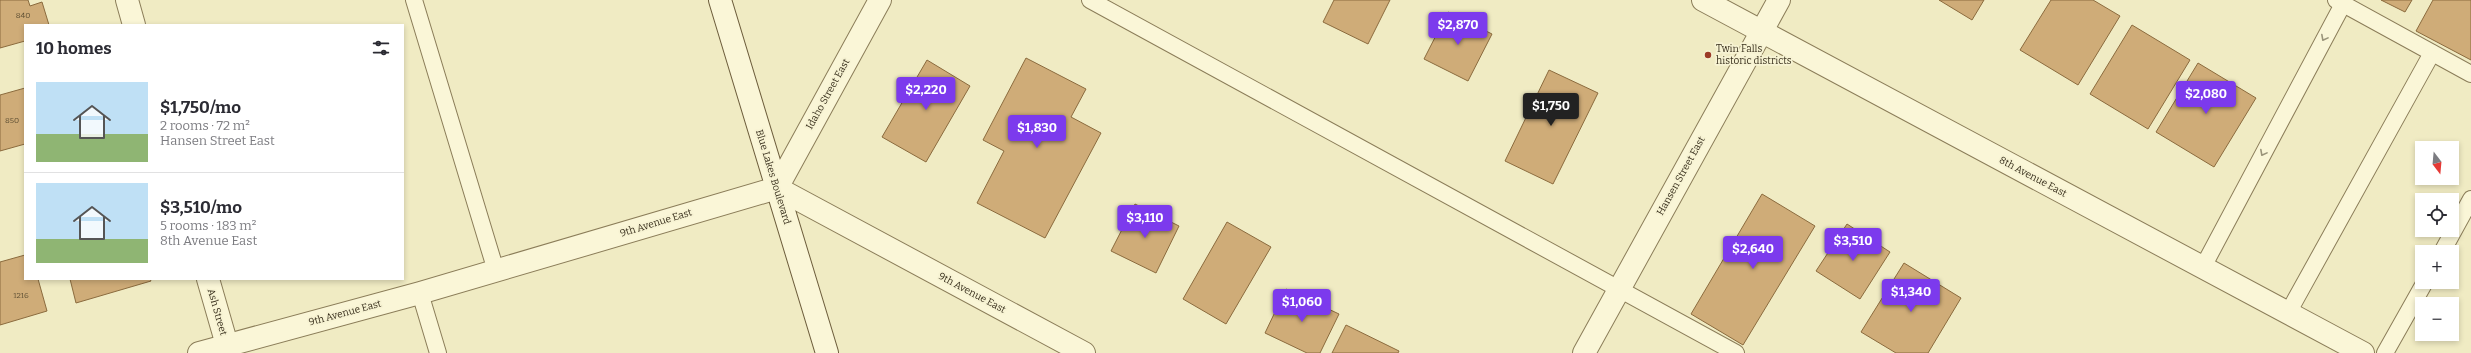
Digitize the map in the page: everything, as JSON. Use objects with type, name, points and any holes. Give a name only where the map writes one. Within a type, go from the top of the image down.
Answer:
[{"type":"street","points":[[127,0],[134,24]]},
{"type":"street","name":"Blue Lakes Boulevard","points":[[720,0],[827,353]]},
{"type":"street","name":"Idaho Street East","points":[[777,188],[880,0]]},
{"type":"street","name":"8th Avenue East","points":[[1702,0],[1763,31],[2363,353]]},
{"type":"street","name":"Hansen Street East","points":[[1584,353],[1779,0]]},
{"type":"street","name":"9th Avenue East","points":[[199,353],[420,293],[777,188],[1084,353]]},
{"type":"street","name":"Ash Street","points":[[208,280],[227,345]]},
{"type":"lane","points":[[414,0],[496,271]]},
{"type":"lane","points":[[1090,0],[1736,353]]},
{"type":"lane","points":[[2203,267],[2339,2],[2471,74]]},
{"type":"lane","points":[[2288,313],[2432,52]]},
{"type":"lane","points":[[2446,245],[2471,199]]},
{"type":"lane","points":[[2385,353],[2421,289]]},
{"type":"lane","points":[[420,293],[438,353]]},
{"type":"building","points":[[0,0],[28,0],[30,6],[42,2],[49,24],[24,24],[24,41],[0,48]]},
{"type":"building","points":[[1334,0],[1390,0],[1368,44],[1323,22]]},
{"type":"building","points":[[1939,0],[1984,0],[1972,20]]},
{"type":"building","points":[[2051,0],[2093,0],[2120,16],[2078,85],[2020,50]]},
{"type":"building","points":[[2381,0],[2412,0],[2405,12]]},
{"type":"building","points":[[2433,0],[2471,0],[2471,60],[2416,31]]},
{"type":"building","points":[[1448,12],[1492,34],[1468,81],[1424,59]]},
{"type":"building","points":[[2132,25],[2190,60],[2148,129],[2090,94]]},
{"type":"building","points":[[1026,58],[1086,89],[1071,117],[1101,133],[1045,238],[977,203],[1004,151],[983,140]]},
{"type":"building","points":[[927,60],[970,86],[926,162],[882,137]]},
{"type":"building","points":[[2198,63],[2256,98],[2214,167],[2156,132]]},
{"type":"building","points":[[1549,70],[1598,93],[1553,184],[1505,161]]},
{"type":"building","points":[[24,88],[24,144],[0,151],[0,95]]},
{"type":"building","points":[[1762,194],[1815,226],[1743,345],[1691,314]]},
{"type":"building","points":[[1135,204],[1179,226],[1156,273],[1111,251]]},
{"type":"building","points":[[1227,222],[1271,247],[1226,324],[1183,299]]},
{"type":"building","points":[[1847,224],[1890,252],[1860,299],[1816,271]]},
{"type":"building","points":[[24,255],[24,280],[38,280],[47,311],[0,325],[0,262]]},
{"type":"building","points":[[1904,263],[1961,298],[1928,353],[1896,353],[1861,332]]},
{"type":"building","points":[[70,280],[151,281],[76,303]]},
{"type":"building","points":[[1286,289],[1339,314],[1320,353],[1307,353],[1265,333]]},
{"type":"building","points":[[1346,325],[1399,351],[1398,353],[1332,353]]},
{"type":"place","name":"Twin Falls historic districts","points":[[1708,55]]}]
